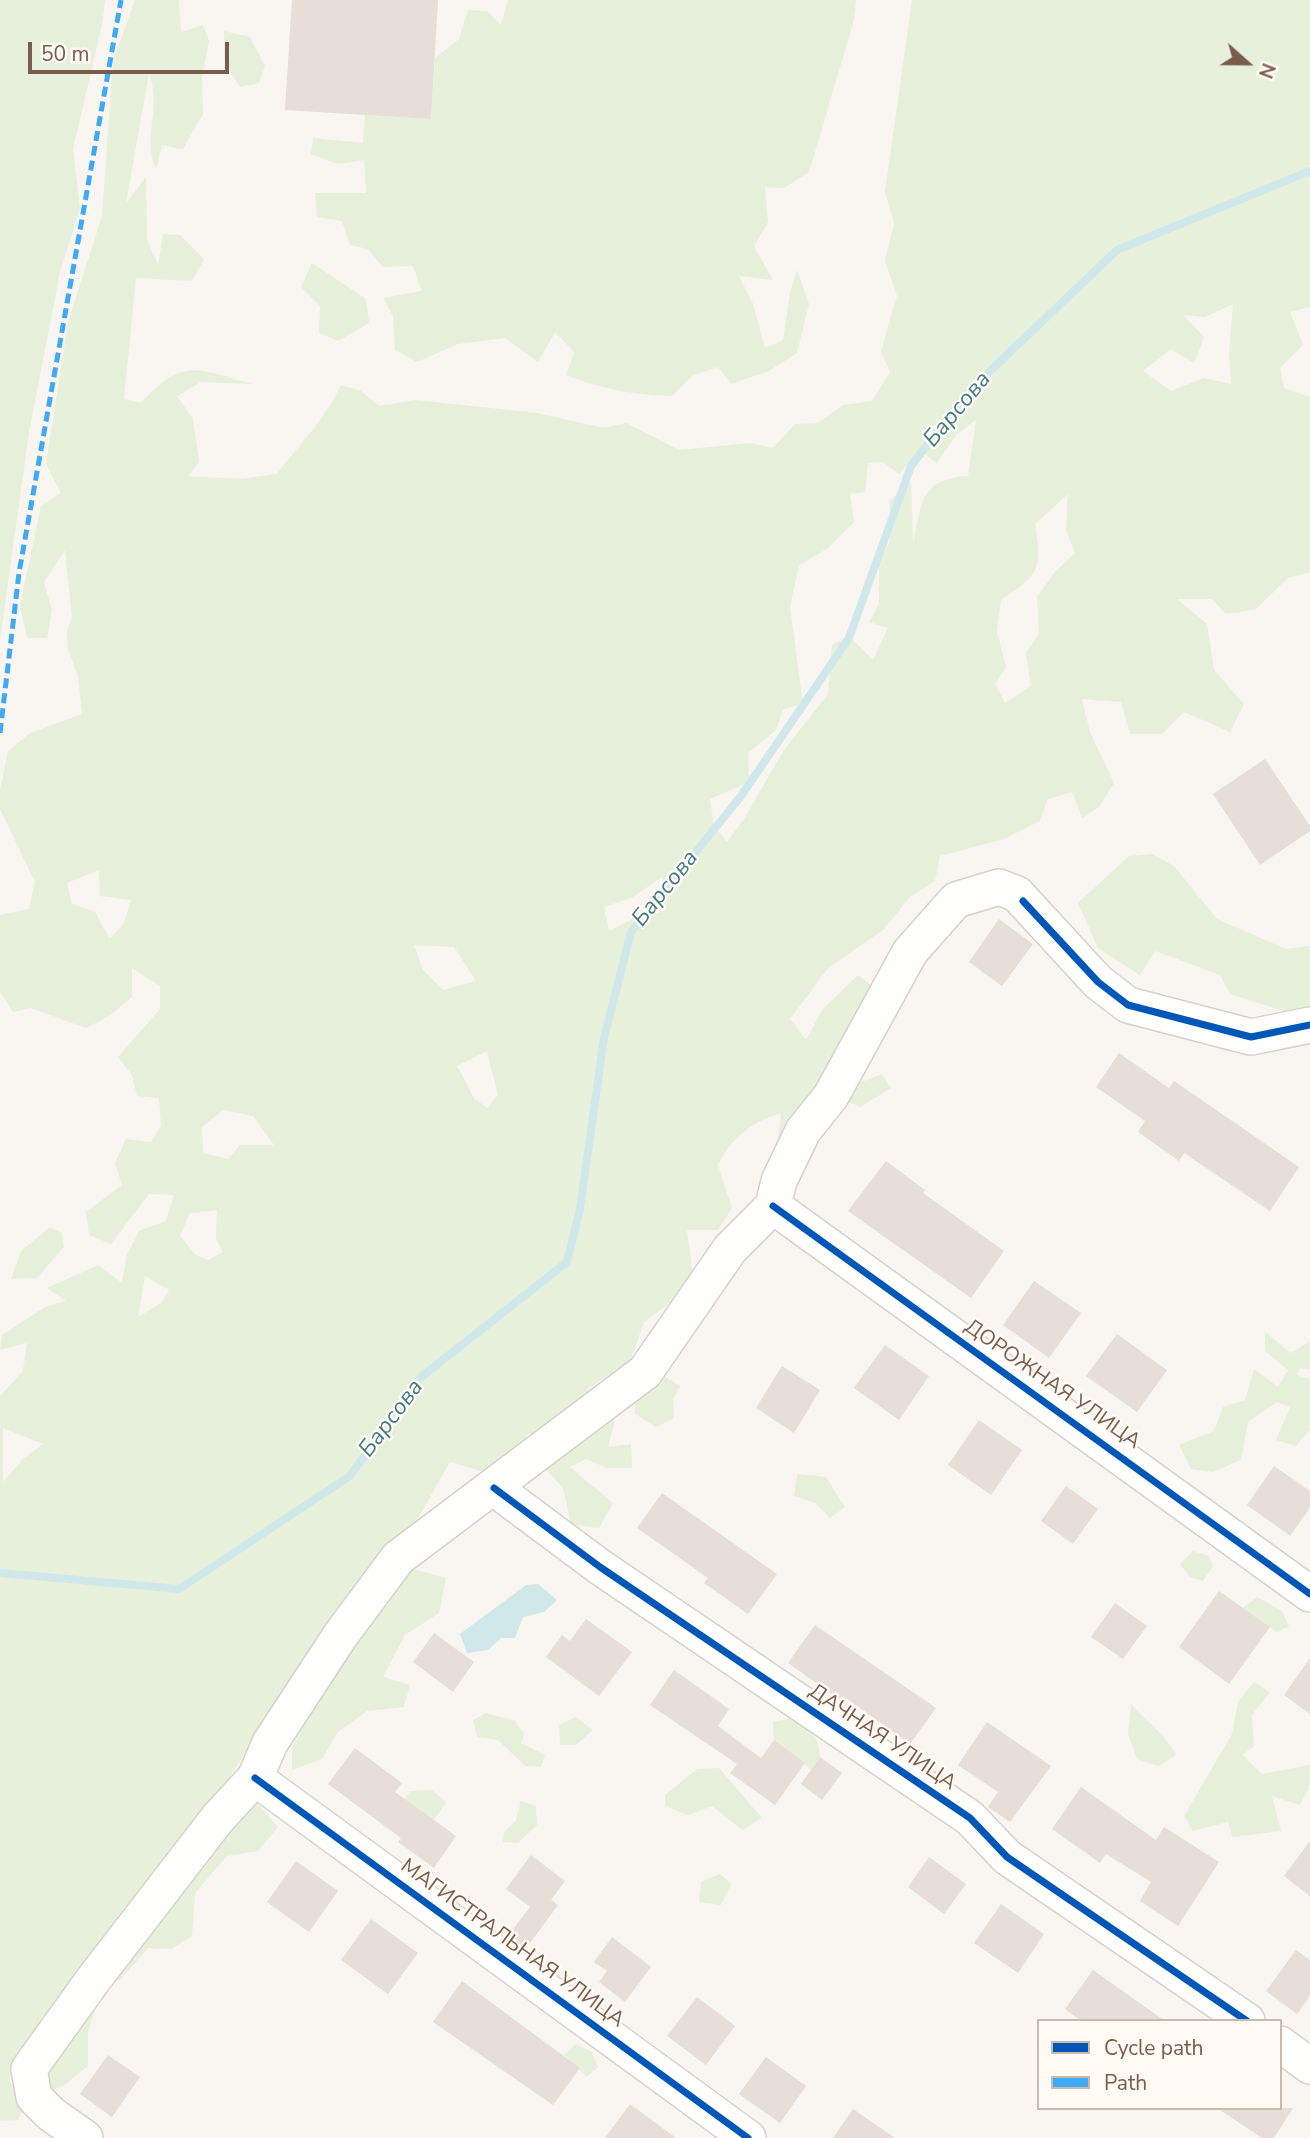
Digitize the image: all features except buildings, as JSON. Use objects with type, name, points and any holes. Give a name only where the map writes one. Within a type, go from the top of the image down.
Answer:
[{"type":"street","points":[[78,2133],[34,2097],[30,2069],[93,1980],[218,1818],[256,1778],[270,1743],[340,1636],[398,1558],[494,1488],[567,1428],[645,1372],[730,1249],[774,1206],[779,1181],[803,1131],[831,1096],[910,951],[956,900],[999,887],[1017,894],[1098,982],[1128,1005],[1251,1037],[1310,1024]]},
{"type":"street","name":"ДОРОЖНАЯ УЛИЦА","points":[[774,1206],[1310,1594]]},
{"type":"street","name":"ДАЧНАЯ УЛИЦА","points":[[494,1488],[600,1567],[970,1818],[1006,1857],[1244,2019]]},
{"type":"street","name":"МАГИСТРАЛЬНАЯ УЛИЦА","points":[[256,1778],[748,2138]]},
{"type":"street","points":[[1282,2045],[1310,2066]]},
{"type":"green space","points":[[0,0],[105,0],[102,25],[73,149],[80,208],[60,272],[29,432],[0,641]]},
{"type":"green space","points":[[135,0],[179,0],[181,32],[203,25],[209,41],[202,78],[203,114],[183,149],[162,145],[156,169],[151,146],[154,98],[149,73],[126,203],[146,177],[147,240],[158,265],[163,234],[180,235],[204,259],[192,281],[136,278],[124,399],[141,403],[169,378],[192,370],[252,384],[201,382],[177,396],[193,419],[199,462],[188,476],[240,479],[277,474],[320,420],[341,385],[361,391],[379,406],[416,400],[537,413],[604,428],[626,423],[679,450],[750,443],[773,448],[795,424],[818,423],[843,405],[872,401],[890,372],[881,351],[897,296],[885,261],[894,223],[885,192],[912,0],[1310,0],[1310,307],[1290,312],[1303,345],[1280,368],[1284,388],[1310,397],[1310,572],[1288,578],[1256,609],[1226,614],[1212,599],[1177,599],[1207,624],[1214,670],[1244,704],[1230,732],[1184,712],[1162,734],[1130,734],[1121,702],[1082,699],[1090,732],[1114,783],[1099,807],[1082,818],[1072,792],[1048,799],[1040,821],[1004,839],[940,856],[935,881],[910,897],[883,930],[828,968],[790,1019],[806,1040],[822,1010],[858,975],[876,989],[857,1061],[859,1083],[882,1074],[891,1088],[860,1107],[840,1097],[776,1161],[781,1113],[751,1126],[736,1138],[724,1155],[718,1165],[732,1208],[718,1230],[687,1230],[693,1276],[666,1306],[644,1322],[630,1362],[587,1389],[598,1417],[616,1415],[608,1447],[631,1444],[632,1468],[607,1468],[586,1459],[570,1467],[613,1503],[599,1528],[571,1524],[563,1488],[544,1467],[572,1427],[528,1434],[510,1457],[481,1471],[450,1462],[405,1541],[361,1575],[328,1632],[410,1568],[446,1578],[439,1613],[405,1635],[383,1677],[410,1685],[404,1707],[367,1711],[338,1732],[322,1759],[292,1770],[292,1747],[317,1703],[295,1701],[262,1727],[229,1778],[210,1821],[253,1799],[278,1827],[258,1851],[227,1856],[195,1893],[192,1936],[171,1949],[148,1948],[120,1980],[105,1977],[88,2032],[88,2066],[63,2086],[43,2093],[42,2042],[10,2067],[10,2082],[26,2100],[18,2120],[0,2121],[0,1396],[23,1371],[27,1343],[0,1350],[2,1335],[45,1307],[66,1301],[47,1288],[98,1265],[122,1283],[127,1255],[139,1231],[166,1221],[174,1195],[149,1194],[111,1244],[89,1235],[86,1212],[122,1185],[115,1163],[126,1139],[151,1142],[161,1126],[159,1098],[137,1096],[132,1075],[118,1057],[160,1009],[160,986],[132,968],[132,997],[109,1016],[86,1028],[31,1008],[13,1012],[0,991],[0,915],[29,909],[35,882],[0,809],[0,790],[8,751],[30,733],[82,714],[78,676],[68,650],[67,630],[72,618],[65,550],[44,582],[52,610],[47,638],[27,638],[20,606],[41,506],[61,493],[46,464],[68,322],[102,216],[113,60]],"holes":[[[1233,304],[1229,355],[1231,384],[1204,378],[1171,391],[1143,371],[1171,349],[1194,363],[1204,337],[1183,315],[1205,317]],[[976,420],[968,476],[952,478],[931,488],[921,506],[913,544],[911,482],[890,500],[890,541],[879,562],[879,604],[869,622],[888,628],[873,660],[849,636],[832,645],[828,694],[784,750],[744,819],[727,842],[714,826],[710,799],[749,782],[748,753],[776,730],[783,709],[803,704],[790,607],[799,565],[827,549],[854,522],[850,494],[865,492],[868,463],[883,462],[899,474],[920,451],[937,463],[957,434]],[[1068,494],[1066,531],[1075,553],[1055,572],[1037,597],[1039,634],[1026,653],[1031,686],[1005,703],[995,684],[1006,667],[997,631],[1001,600],[1031,577],[1038,561],[1035,524]],[[99,870],[100,896],[131,900],[124,923],[110,939],[95,912],[72,904],[67,883]],[[662,877],[662,912],[634,918],[609,931],[604,907],[633,897]],[[414,945],[454,947],[476,981],[443,990],[423,970]],[[487,1051],[498,1095],[487,1108],[474,1098],[457,1066]],[[223,1110],[253,1116],[274,1145],[240,1145],[228,1159],[203,1153],[202,1127]],[[217,1210],[216,1239],[223,1252],[208,1260],[196,1255],[180,1236],[190,1213]],[[145,1276],[169,1290],[161,1303],[138,1317]],[[3,1428],[43,1444],[22,1460],[3,1482]]]},
{"type":"green space","points":[[508,0],[856,0],[854,20],[809,172],[784,188],[765,187],[768,222],[754,246],[773,280],[739,276],[753,304],[765,348],[783,340],[790,293],[797,270],[809,304],[797,353],[769,371],[731,384],[718,367],[692,376],[672,396],[618,390],[566,375],[574,352],[555,332],[538,362],[505,338],[458,344],[417,362],[395,350],[393,316],[383,298],[422,291],[413,266],[383,267],[368,249],[350,245],[342,221],[317,217],[315,193],[366,193],[364,160],[338,164],[311,154],[313,138],[363,143],[365,115],[431,119],[435,58],[459,39],[468,10],[487,11],[501,25]]},
{"type":"green space","points":[[224,31],[250,37],[265,66],[259,83],[240,87],[224,62]]},
{"type":"green space","points":[[312,263],[366,299],[369,323],[338,341],[319,333],[320,306],[301,287]]},
{"type":"green space","points":[[1152,854],[1174,866],[1217,919],[1286,949],[1310,946],[1310,1007],[1290,1013],[1230,994],[1220,975],[1155,951],[1140,975],[1098,948],[1078,903],[1129,856]]},
{"type":"green space","points":[[50,1227],[62,1233],[64,1247],[37,1278],[11,1279],[21,1251]]},
{"type":"green space","points":[[1265,1332],[1291,1353],[1310,1341],[1310,1370],[1300,1368],[1297,1375],[1310,1379],[1310,1430],[1296,1446],[1276,1440],[1290,1407],[1277,1402],[1248,1422],[1241,1460],[1213,1472],[1191,1469],[1179,1445],[1214,1431],[1223,1407],[1245,1400],[1254,1369],[1278,1387],[1288,1370],[1265,1351]]},
{"type":"green space","points":[[659,1373],[680,1386],[673,1400],[674,1418],[656,1427],[635,1414],[636,1398]]},
{"type":"green space","points":[[797,1474],[826,1477],[845,1507],[830,1518],[815,1503],[794,1496]]},
{"type":"green space","points":[[1193,1551],[1209,1556],[1213,1566],[1203,1581],[1190,1577],[1180,1564]]},
{"type":"green space","points":[[1257,1597],[1282,1611],[1289,1626],[1277,1632],[1243,1608]]},
{"type":"green space","points":[[1254,1682],[1270,1692],[1252,1715],[1254,1746],[1242,1755],[1262,1774],[1310,1765],[1310,1784],[1300,1805],[1272,1796],[1281,1831],[1232,1837],[1228,1822],[1193,1831],[1184,1816],[1232,1734],[1238,1702]]},
{"type":"green space","points":[[1131,1704],[1161,1734],[1176,1755],[1158,1766],[1137,1759],[1128,1734]]},
{"type":"green space","points":[[486,1713],[515,1721],[524,1734],[521,1743],[545,1755],[541,1767],[525,1766],[498,1740],[477,1737],[473,1720]]},
{"type":"green space","points":[[576,1717],[593,1730],[576,1745],[560,1745],[559,1725]]},
{"type":"green space","points":[[793,1718],[817,1739],[820,1757],[811,1770],[774,1740],[773,1722]]},
{"type":"green space","points":[[719,1768],[762,1818],[742,1830],[712,1806],[688,1815],[665,1806],[665,1795],[697,1769]]},
{"type":"green space","points":[[432,1790],[446,1802],[434,1820],[398,1810],[410,1791]]},
{"type":"green space","points":[[521,1801],[536,1806],[537,1825],[518,1843],[503,1842],[504,1832],[516,1821]]},
{"type":"green space","points":[[720,1874],[731,1884],[721,1905],[699,1902],[701,1882]]},
{"type":"green space","points":[[576,2044],[592,2052],[598,2067],[587,2077],[564,2055]]},
{"type":"water","points":[[538,1584],[557,1600],[544,1612],[523,1617],[515,1638],[501,1638],[488,1650],[467,1653],[460,1634],[526,1585]]},
{"type":"waterway","name":"Барсова","points":[[0,1573],[179,1589],[350,1476],[420,1378],[567,1262],[580,1209],[604,1038],[631,932],[741,796],[849,638],[911,466],[967,393],[1117,250],[1310,171]]},
{"type":"marked path","points":[[0,733],[19,573],[121,0]]},
{"type":"cycle path","points":[[1023,901],[1098,982],[1128,1005],[1251,1037],[1310,1025]]},
{"type":"cycle path","points":[[773,1206],[1310,1594]]},
{"type":"cycle path","points":[[494,1488],[600,1567],[970,1818],[1007,1857],[1244,2019]]},
{"type":"cycle path","points":[[255,1778],[748,2138]]}]
